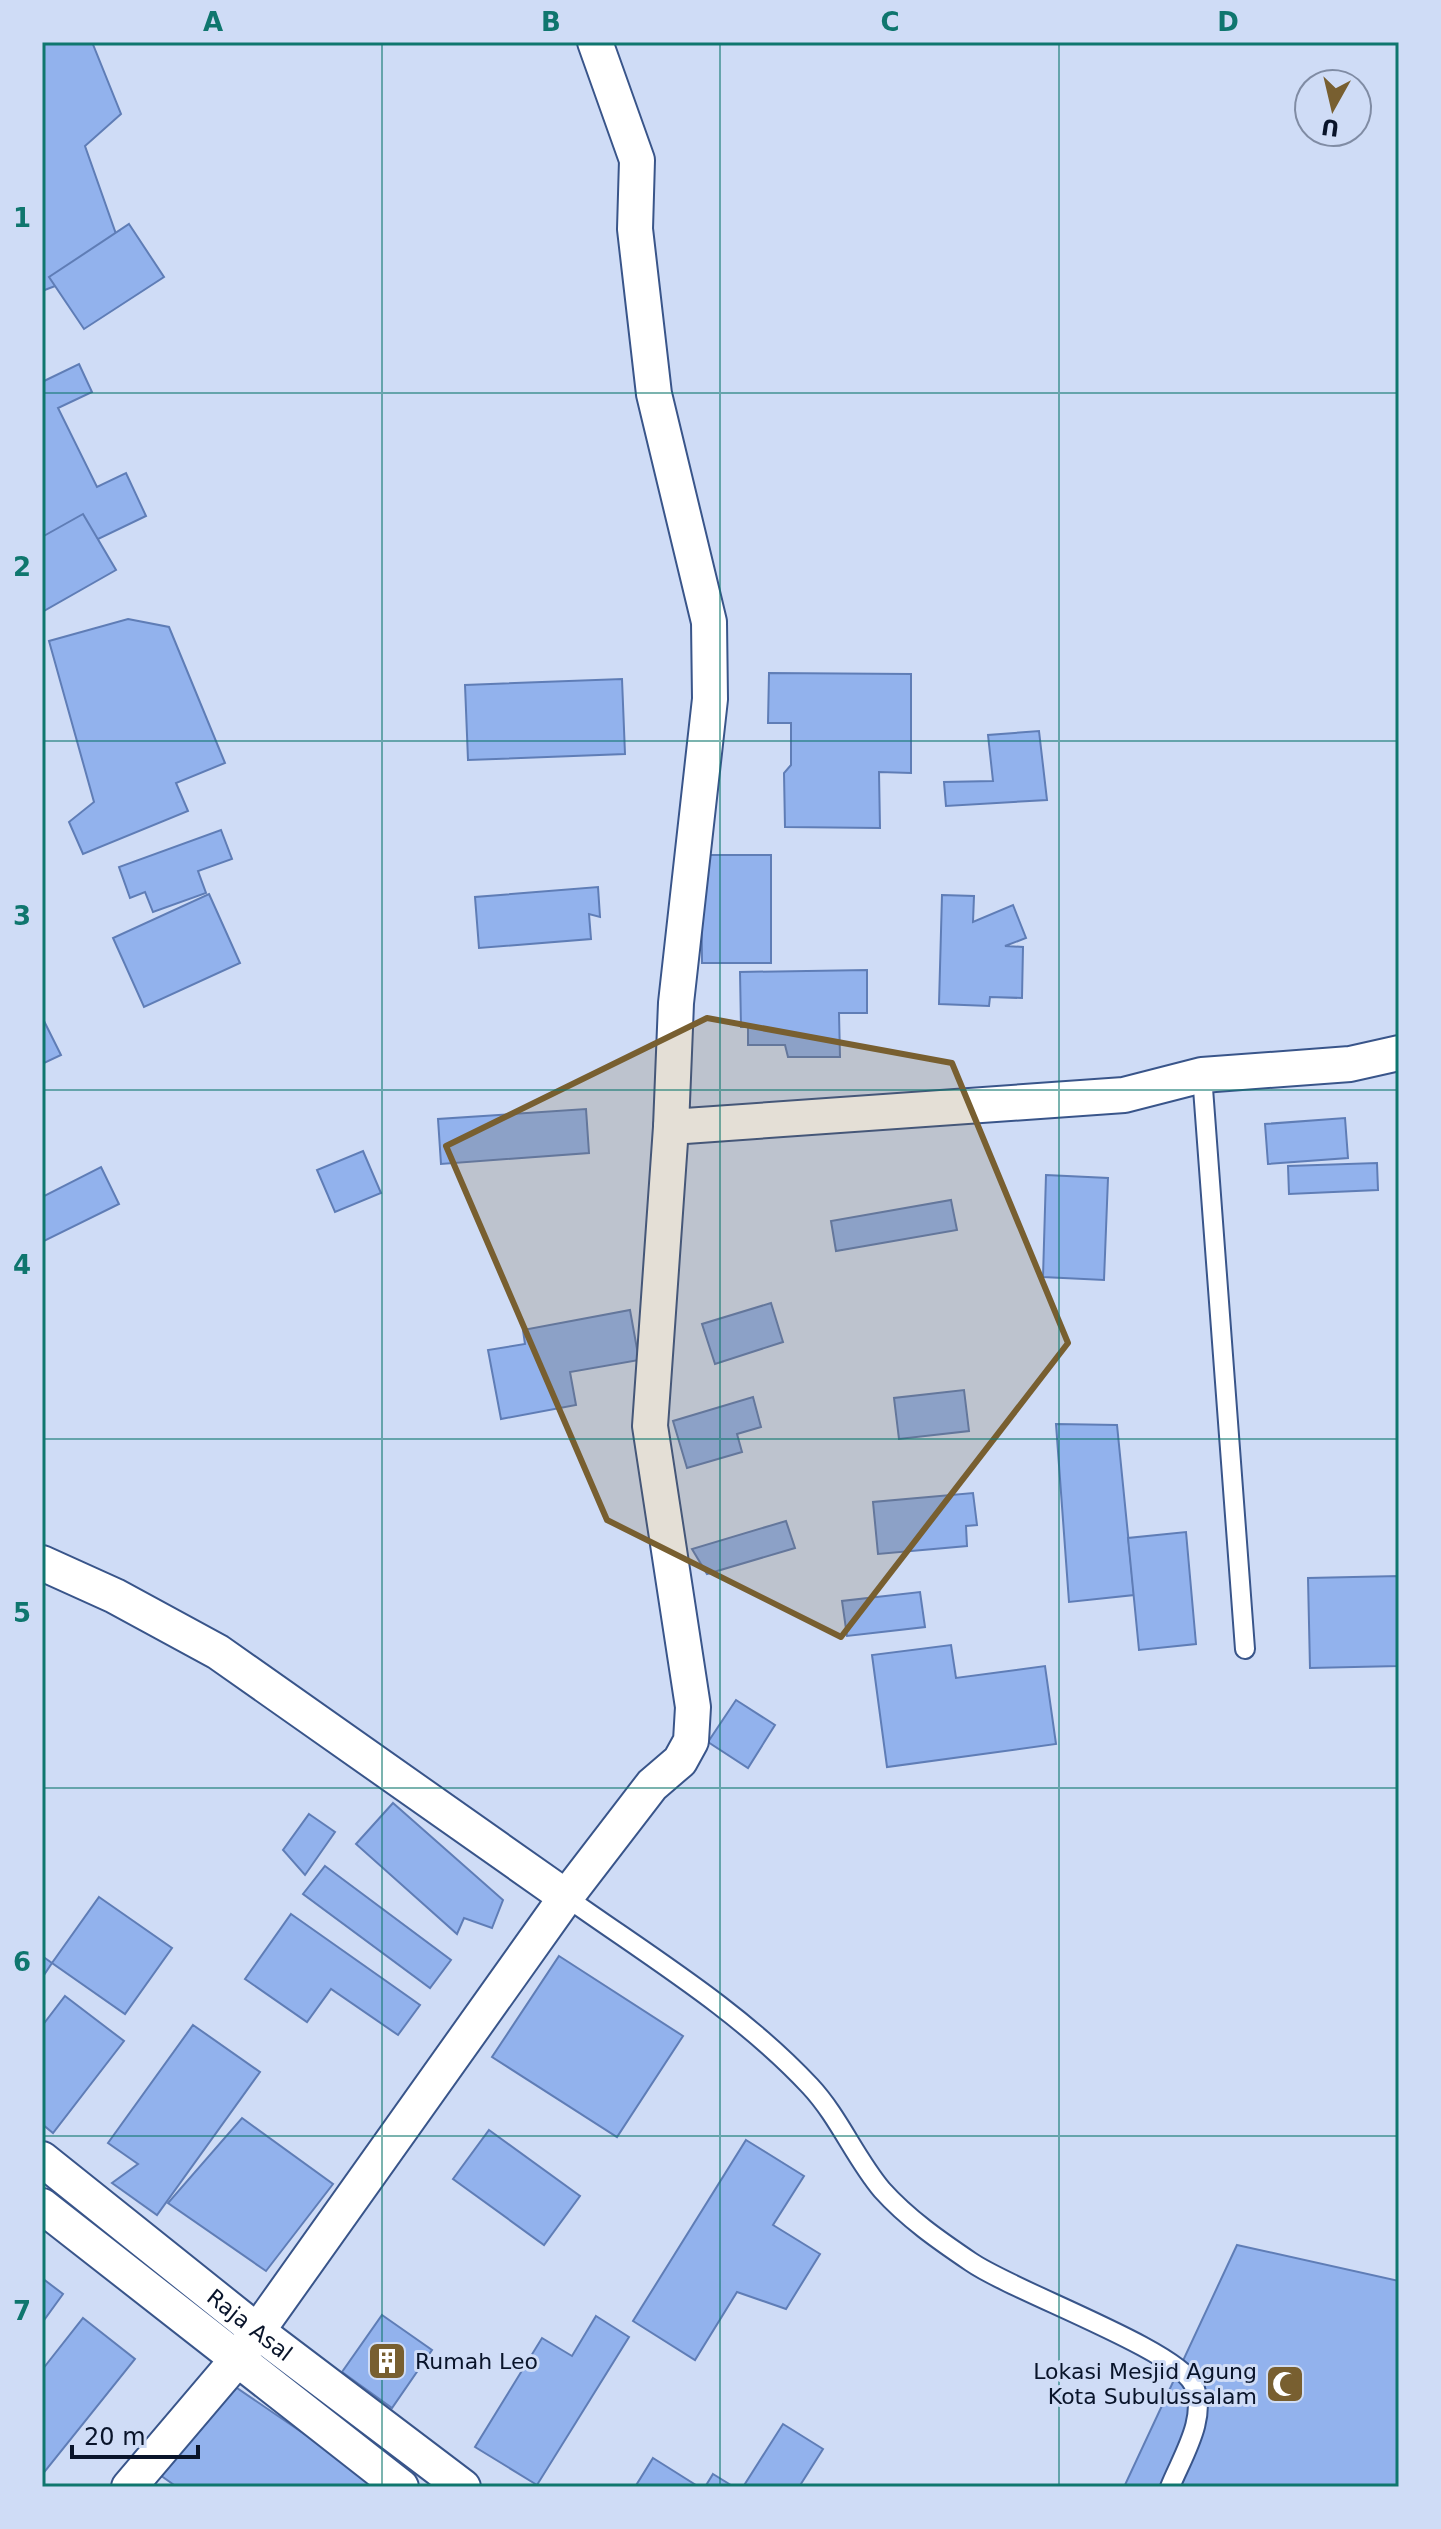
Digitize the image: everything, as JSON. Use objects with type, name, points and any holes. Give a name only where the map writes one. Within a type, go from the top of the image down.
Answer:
[{"type":"street","points":[[129,2487],[236,2361],[566,1897],[652,1785],[680,1761],[695,1726],[650,1426],[685,902],[710,699],[709,622],[654,394],[635,229],[637,160],[595,42]]},
{"type":"street","points":[[671,1127],[1124,1095],[1202,1075],[1350,1064],[1399,1053]]},
{"type":"street","points":[[42,1563],[115,1596],[218,1652],[566,1897]]},
{"type":"street","name":"Raja Asal","points":[[42,2159],[257,2331],[463,2487]]},
{"type":"street","name":"Raja Asal","points":[[42,2206],[236,2361],[401,2487]]},
{"type":"lane","points":[[1202,1075],[1245,1649]]},
{"type":"lane","points":[[566,1897],[739,2020],[771,2047],[825,2105],[882,2189],[923,2229],[978,2267],[1142,2346],[1192,2381],[1198,2400],[1196,2425],[1170,2487]]},
{"type":"highlighted area","points":[[707,1018],[952,1063],[1068,1343],[841,1637],[607,1520],[446,1146]]},
{"type":"building","points":[[42,42],[92,42],[121,114],[85,146],[122,251],[103,268],[42,291]]},
{"type":"building","points":[[129,224],[164,277],[84,329],[49,277]]},
{"type":"building","points":[[79,364],[92,392],[58,408],[97,487],[126,473],[146,516],[42,566],[42,382]]},
{"type":"building","points":[[83,514],[116,570],[42,612],[42,537]]},
{"type":"building","points":[[128,619],[169,627],[225,763],[176,783],[188,811],[83,854],[69,822],[94,802],[49,641]]},
{"type":"building","points":[[769,673],[911,674],[911,773],[879,772],[880,828],[785,827],[784,773],[791,765],[791,723],[768,723]]},
{"type":"building","points":[[622,679],[625,754],[468,760],[465,685]]},
{"type":"building","points":[[1039,731],[1047,800],[946,806],[944,782],[993,781],[988,735]]},
{"type":"building","points":[[221,830],[232,859],[198,871],[206,893],[153,912],[145,892],[130,898],[119,867]]},
{"type":"building","points":[[701,855],[771,855],[771,963],[702,963]]},
{"type":"building","points":[[598,887],[600,917],[589,914],[591,939],[479,948],[475,897]]},
{"type":"building","points":[[209,894],[240,963],[144,1007],[113,938]]},
{"type":"building","points":[[942,895],[974,896],[973,922],[1013,905],[1026,938],[1005,946],[1023,947],[1022,998],[990,997],[989,1006],[939,1004]]},
{"type":"building","points":[[867,970],[867,1013],[839,1013],[840,1057],[788,1057],[785,1045],[748,1045],[748,1027],[741,1027],[740,972]]},
{"type":"building","points":[[42,1022],[61,1055],[42,1064]]},
{"type":"building","points":[[586,1109],[589,1153],[441,1164],[438,1119]]},
{"type":"building","points":[[1345,1118],[1348,1158],[1268,1164],[1265,1124]]},
{"type":"building","points":[[363,1151],[381,1193],[335,1212],[317,1170]]},
{"type":"building","points":[[1377,1163],[1378,1190],[1289,1194],[1288,1166]]},
{"type":"building","points":[[101,1167],[119,1204],[42,1242],[42,1197]]},
{"type":"building","points":[[1046,1175],[1108,1178],[1104,1280],[1043,1277]]},
{"type":"building","points":[[951,1200],[957,1230],[836,1251],[831,1221]]},
{"type":"building","points":[[771,1303],[783,1342],[715,1364],[702,1324]]},
{"type":"building","points":[[630,1310],[639,1360],[570,1372],[576,1405],[501,1419],[488,1350],[525,1344],[523,1330]]},
{"type":"building","points":[[964,1390],[969,1431],[899,1439],[894,1398]]},
{"type":"building","points":[[753,1397],[761,1427],[737,1434],[742,1452],[687,1468],[673,1421]]},
{"type":"building","points":[[1056,1424],[1117,1425],[1134,1595],[1069,1602]]},
{"type":"building","points":[[973,1493],[977,1525],[966,1526],[967,1546],[878,1554],[873,1502]]},
{"type":"building","points":[[786,1521],[795,1548],[707,1574],[692,1549]]},
{"type":"building","points":[[1186,1532],[1196,1644],[1139,1650],[1128,1538]]},
{"type":"building","points":[[1399,1576],[1399,1666],[1310,1668],[1308,1578]]},
{"type":"building","points":[[920,1592],[925,1627],[847,1636],[842,1601]]},
{"type":"building","points":[[951,1645],[956,1678],[1045,1666],[1056,1744],[887,1767],[872,1655]]},
{"type":"building","points":[[736,1700],[775,1725],[748,1768],[708,1742]]},
{"type":"building","points":[[393,1803],[503,1900],[492,1928],[464,1918],[457,1934],[356,1844]]},
{"type":"building","points":[[309,1814],[335,1832],[305,1875],[283,1850]]},
{"type":"building","points":[[325,1866],[451,1960],[430,1988],[303,1894]]},
{"type":"building","points":[[99,1897],[172,1948],[125,2014],[52,1963]]},
{"type":"building","points":[[291,1914],[420,2005],[398,2035],[331,1989],[307,2022],[245,1979]]},
{"type":"building","points":[[42,1956],[52,1963],[42,1978]]},
{"type":"building","points":[[559,1956],[683,2036],[617,2137],[492,2057]]},
{"type":"building","points":[[65,1996],[124,2041],[53,2133],[42,2124],[42,2026]]},
{"type":"building","points":[[193,2025],[260,2072],[157,2215],[112,2183],[138,2164],[108,2143]]},
{"type":"building","points":[[242,2118],[333,2184],[266,2271],[168,2203]]},
{"type":"building","points":[[489,2130],[580,2196],[544,2245],[453,2179]]},
{"type":"building","points":[[746,2140],[804,2176],[773,2225],[820,2254],[786,2309],[737,2292],[695,2360],[633,2321]]},
{"type":"building","name":"Lokasi Mesjid Agung Kota Subulussalam","points":[[1237,2245],[1399,2281],[1399,2487],[1124,2487]]},
{"type":"building","points":[[42,2278],[63,2294],[42,2323]]},
{"type":"building","name":"Rumah Leo","points":[[382,2315],[432,2350],[392,2408],[342,2372]]},
{"type":"building","points":[[596,2316],[629,2337],[537,2485],[475,2447],[542,2338],[572,2356]]},
{"type":"building","points":[[83,2318],[135,2359],[42,2475],[42,2370]]},
{"type":"building","points":[[215,2373],[382,2487],[177,2487],[150,2468]]},
{"type":"building","points":[[783,2424],[823,2449],[799,2487],[743,2487]]},
{"type":"building","points":[[653,2458],[699,2487],[635,2487]]},
{"type":"building","points":[[713,2474],[734,2487],[705,2487]]},
{"type":"place","name":"Rumah Leo","points":[[387,2361]]},
{"type":"place","name":"Lokasi Mesjid Agung Kota Subulussalam","points":[[1285,2384]]}]
